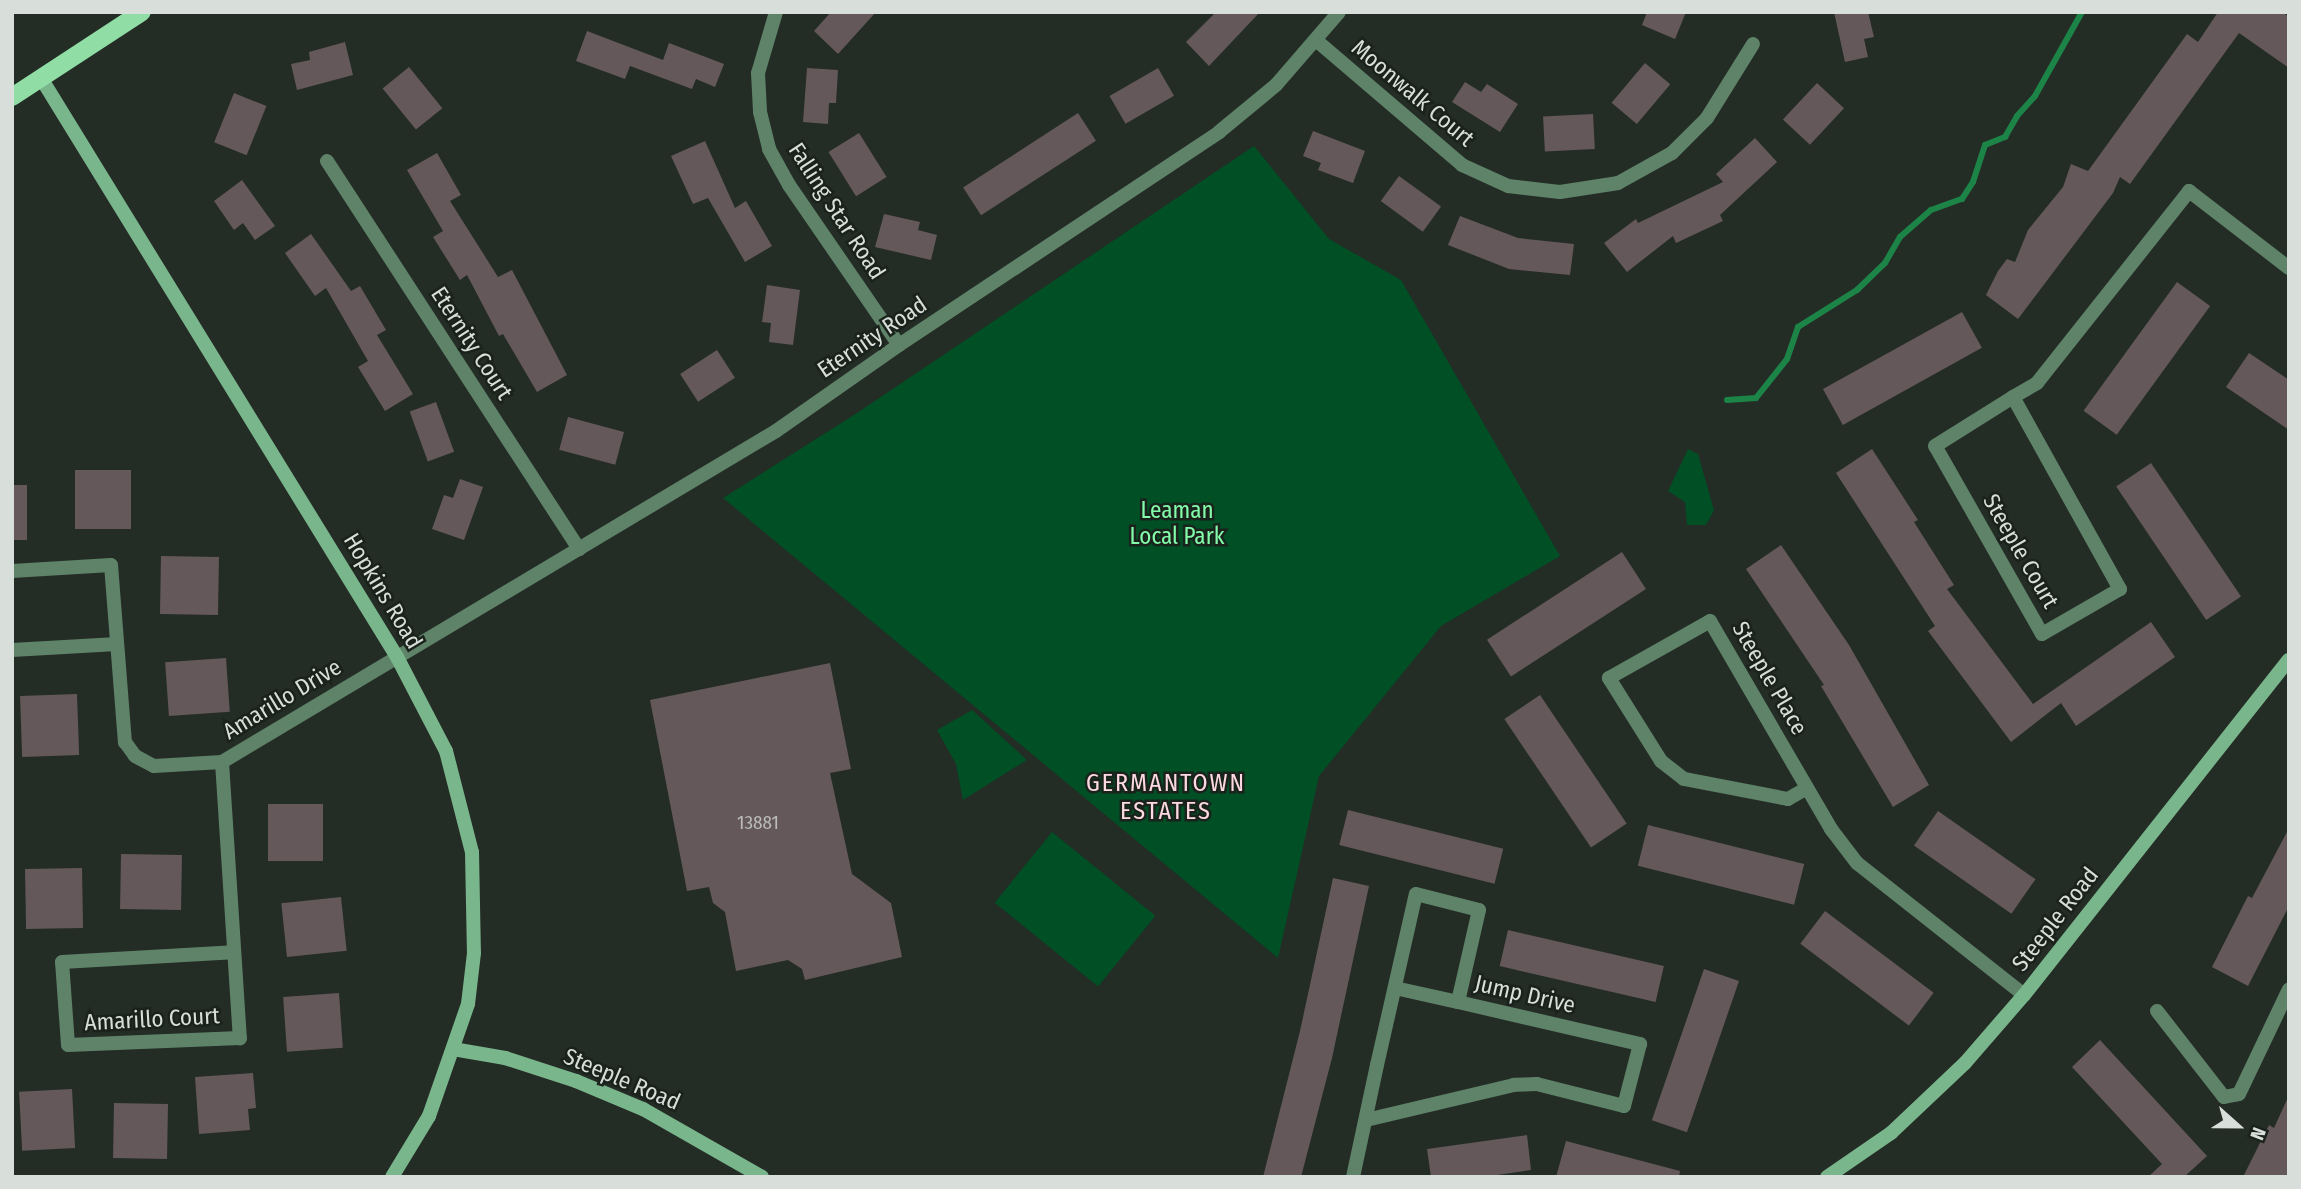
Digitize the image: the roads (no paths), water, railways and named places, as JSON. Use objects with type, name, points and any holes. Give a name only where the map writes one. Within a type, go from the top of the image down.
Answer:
[{"type":"main road","points":[[12,97],[142,12]]},
{"type":"street","name":"Falling Star Road","points":[[776,12],[758,73],[760,112],[769,149],[789,185],[899,345]]},
{"type":"street","name":"Eternity Road","points":[[397,657],[776,431],[899,345],[1219,132],[1276,85],[1317,41],[1339,12]]},
{"type":"street","name":"Moonwalk Court","points":[[1317,41],[1462,166],[1508,186],[1560,192],[1618,183],[1672,153],[1707,118],[1753,44]]},
{"type":"street","name":"Hopkins Road","points":[[41,78],[397,657],[446,751],[472,852],[474,953],[468,1004],[429,1116],[392,1177]]},
{"type":"street","name":"Eternity Court","points":[[327,161],[579,549]]},
{"type":"street","name":"Steeple Court","points":[[2013,397],[2120,589],[2042,634],[1935,446],[2013,397],[2037,383],[2189,191],[2289,268]]},
{"type":"street","name":"Amarillo Drive","points":[[12,571],[111,565],[125,742],[135,756],[154,766],[222,762],[397,657]]},
{"type":"street","name":"Steeple Place","points":[[1807,788],[1788,799],[1684,779],[1661,761],[1609,678],[1710,621],[1831,829],[1857,863],[2024,995]]},
{"type":"street","points":[[12,650],[117,644]]},
{"type":"street","name":"Steeple Road","points":[[1827,1177],[1891,1133],[1965,1063],[2024,995],[2289,660]]},
{"type":"street","name":"Amarillo Court","points":[[222,762],[240,1038],[68,1045],[62,962],[233,952]]},
{"type":"street","name":"Jump Drive","points":[[1353,1177],[1416,894],[1479,910],[1458,1002],[1640,1044],[1624,1106],[1537,1084],[1514,1085],[1366,1120]]},
{"type":"street","points":[[1395,988],[1458,1002]]},
{"type":"street","points":[[2157,1011],[2224,1097],[2239,1094],[2289,989]]},
{"type":"street","name":"Steeple Road","points":[[453,1049],[505,1058],[587,1086],[643,1109],[707,1142],[762,1177]]},
{"type":"waterway","points":[[1727,400],[1756,398],[1787,359],[1798,327],[1857,290],[1885,263],[1900,237],[1931,210],[1962,199],[1973,182],[1985,145],[2005,137],[2017,116],[2035,96],[2082,12]]},
{"type":"district","name":"GERMANTOWN ESTATES","points":[[1166,798]]},
{"type":"park label","name":"Leaman Local Park","points":[[1177,523]]}]
